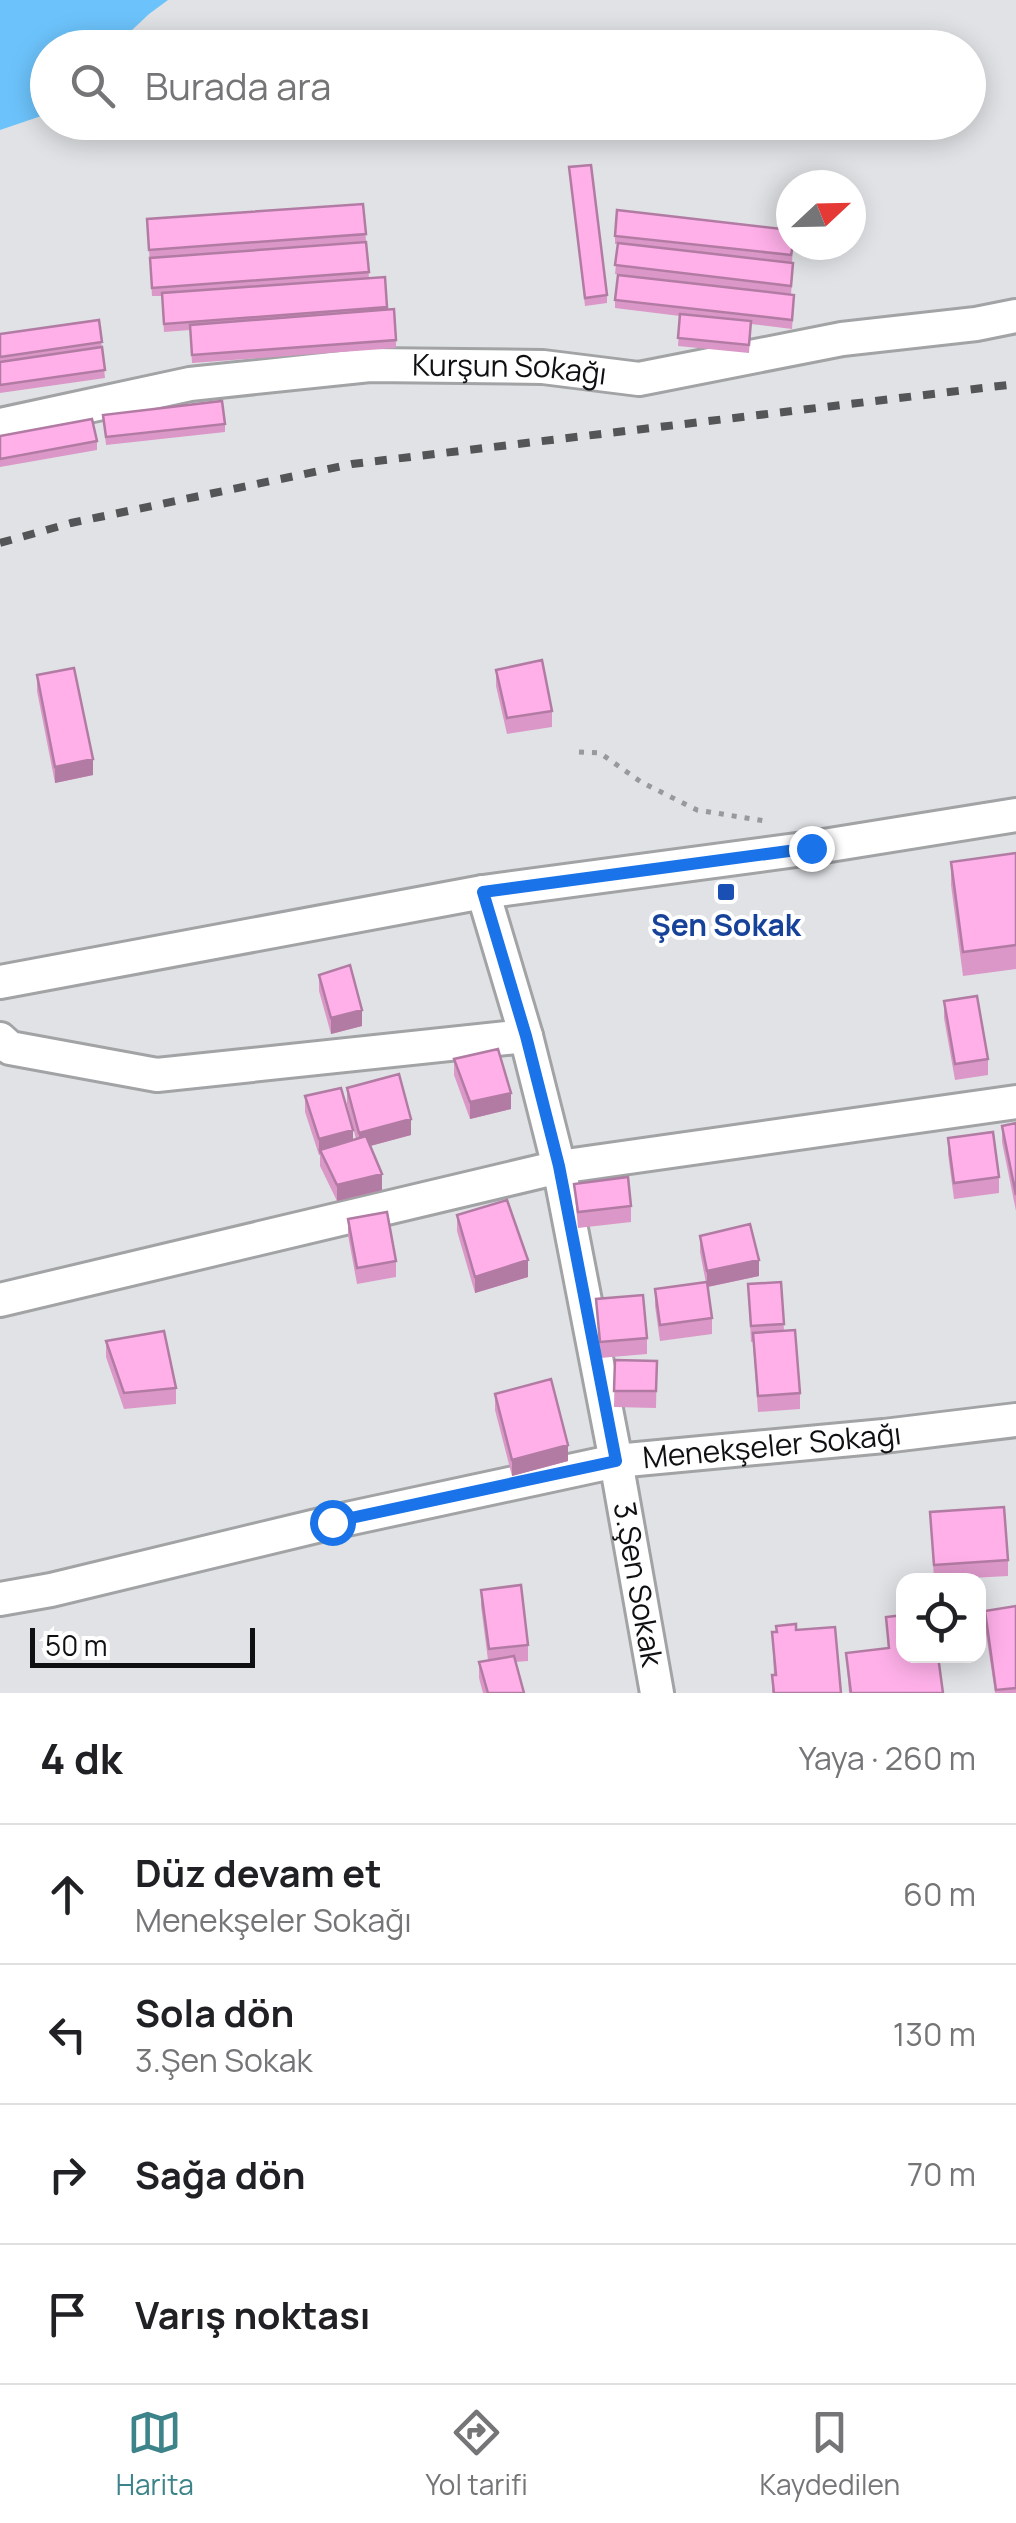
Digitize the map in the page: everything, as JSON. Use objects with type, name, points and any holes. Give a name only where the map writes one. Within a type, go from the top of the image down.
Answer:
[{"type":"street","name":"Kurşun Sokağı","points":[[0,425],[190,384],[370,365],[544,367],[639,379],[842,339],[1016,316]]},
{"type":"street","points":[[1,981],[483,892],[1016,816]]},
{"type":"street","name":"3.Şen Sokak","points":[[483,892],[559,1166],[656,1693]]},
{"type":"street","points":[[0,1039],[10,1048],[157,1074],[526,1036]]},
{"type":"street","points":[[0,1300],[559,1166],[1016,1102]]},
{"type":"street","name":"Menekşeler Sokağı","points":[[0,1599],[616,1461],[1016,1420]]},
{"type":"path","points":[[579,752],[600,753],[640,782],[697,810],[766,821]]},
{"type":"water","points":[[0,0],[168,0],[132,30],[30,30],[30,120],[0,130]]},
{"type":"building","points":[[591,165],[607,295],[585,298],[569,167]]},
{"type":"building","points":[[363,204],[366,234],[149,250],[147,219]]},
{"type":"building","points":[[617,210],[776,228],[776,253],[615,236]]},
{"type":"building","points":[[366,242],[369,272],[152,288],[150,258]]},
{"type":"building","points":[[618,243],[793,263],[791,286],[615,265]]},
{"type":"building","points":[[618,275],[794,295],[792,320],[615,300]]},
{"type":"building","points":[[385,277],[387,307],[164,324],[162,293]]},
{"type":"building","points":[[394,309],[396,340],[192,355],[190,325]]},
{"type":"building","points":[[680,314],[751,321],[749,345],[678,338]]},
{"type":"building","points":[[99,320],[102,342],[0,357],[0,334]]},
{"type":"building","points":[[102,347],[105,370],[0,385],[0,362]]},
{"type":"building","points":[[222,401],[225,424],[106,437],[103,415]]},
{"type":"building","points":[[92,419],[97,441],[0,459],[0,436]]},
{"type":"building","points":[[542,660],[552,711],[507,718],[496,670]]},
{"type":"building","points":[[74,668],[93,759],[55,767],[37,675]]},
{"type":"building","points":[[1016,853],[1016,945],[963,952],[951,862]]},
{"type":"building","points":[[350,965],[362,1010],[331,1018],[319,975]]},
{"type":"building","points":[[977,996],[988,1059],[955,1064],[944,1001]]},
{"type":"building","points":[[498,1049],[511,1093],[470,1102],[454,1059]]},
{"type":"building","points":[[399,1074],[411,1119],[359,1133],[347,1088]]},
{"type":"building","points":[[341,1088],[353,1130],[319,1139],[305,1096]]},
{"type":"building","points":[[1016,1123],[1016,1195],[1002,1126]]},
{"type":"building","points":[[993,1132],[999,1177],[954,1183],[948,1138]]},
{"type":"building","points":[[366,1136],[382,1174],[337,1185],[320,1150]]},
{"type":"building","points":[[628,1177],[631,1206],[578,1212],[574,1184]]},
{"type":"building","points":[[507,1200],[528,1260],[475,1277],[457,1215]]},
{"type":"building","points":[[387,1212],[396,1261],[357,1268],[348,1219]]},
{"type":"building","points":[[750,1224],[759,1260],[707,1271],[700,1236]]},
{"type":"building","points":[[707,1282],[712,1318],[660,1325],[655,1289]]},
{"type":"building","points":[[781,1282],[784,1324],[751,1326],[748,1284]]},
{"type":"building","points":[[643,1295],[647,1338],[600,1342],[596,1299]]},
{"type":"building","points":[[795,1330],[800,1393],[758,1396],[753,1333]]},
{"type":"building","points":[[164,1331],[176,1388],[124,1393],[106,1341]]},
{"type":"building","points":[[615,1360],[657,1361],[656,1391],[614,1391]]},
{"type":"building","points":[[551,1379],[568,1445],[512,1460],[495,1394]]},
{"type":"building","points":[[1004,1507],[1008,1560],[934,1565],[930,1512]]},
{"type":"building","points":[[521,1585],[528,1645],[489,1649],[481,1590]]},
{"type":"building","points":[[1016,1606],[1016,1688],[996,1690],[986,1611]]},
{"type":"building","points":[[896,1616],[896,1663],[939,1663],[943,1693],[851,1693],[846,1653],[889,1648],[886,1617]]},
{"type":"building","points":[[796,1624],[796,1630],[835,1627],[841,1693],[774,1693],[772,1632],[777,1632],[776,1626]]},
{"type":"building","points":[[514,1656],[524,1693],[488,1693],[479,1662]]},
{"type":"railway","points":[[0,543],[71,523],[352,464],[1016,384]]},
{"type":"place","name":"Şen Sokak","points":[[726,892]]},
{"type":"route","points":[[332,1522],[616,1461],[559,1166],[483,892],[811,848]]}]
